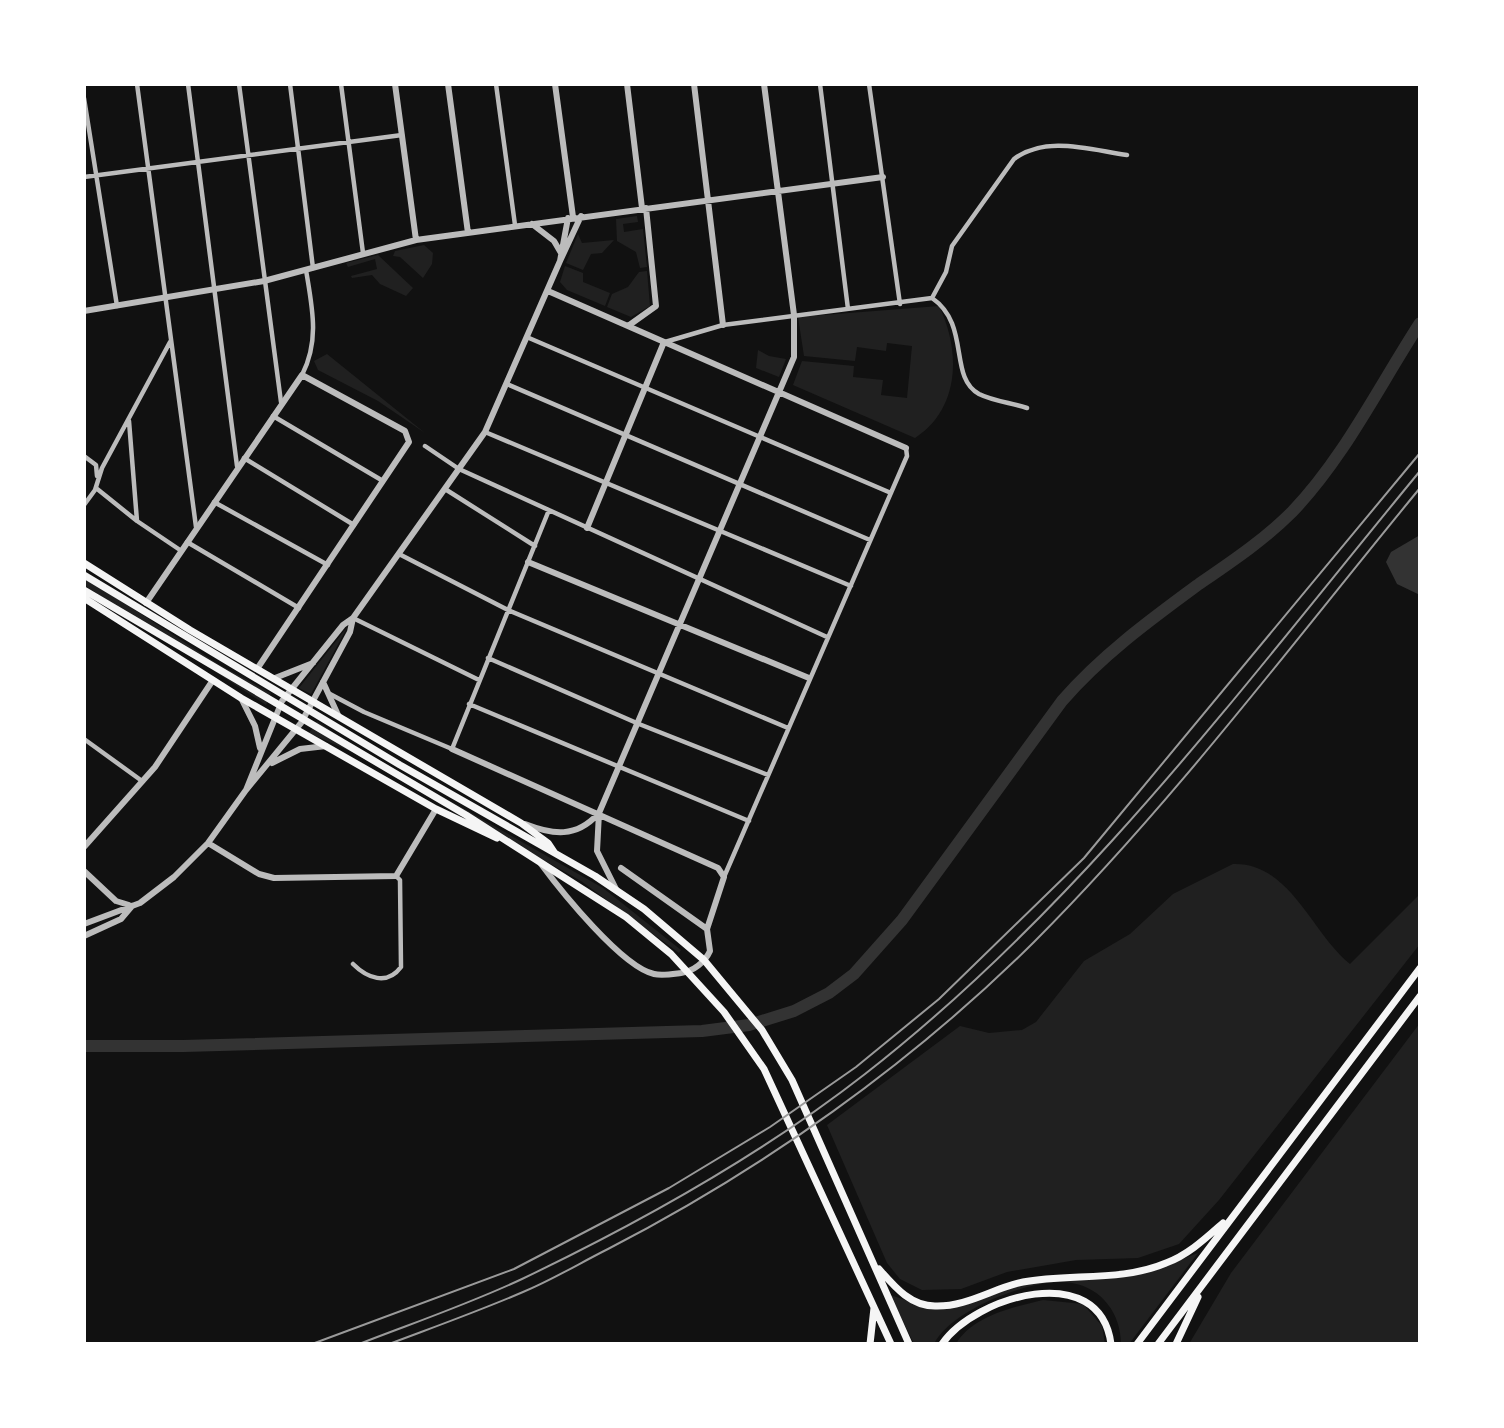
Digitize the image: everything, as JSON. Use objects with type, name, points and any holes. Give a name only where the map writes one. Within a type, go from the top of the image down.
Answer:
[{"type":"main road","points":[[84,563],[257,669],[521,822],[548,843],[556,855]]},
{"type":"main road","points":[[84,575],[215,656],[617,891],[667,928],[725,984],[778,1054],[817,1133],[909,1344]]},
{"type":"main road","points":[[84,590],[466,815],[626,917],[671,954],[705,988],[752,1049],[782,1105],[891,1344]]},
{"type":"main road","points":[[85,601],[274,717],[436,809],[487,836],[501,839]]},
{"type":"main road","points":[[240,697],[248,696],[258,687],[260,679],[257,669]]},
{"type":"main road","points":[[328,747],[322,735],[324,728],[329,721],[340,717]]},
{"type":"main road","points":[[1138,1344],[1420,968]]},
{"type":"main road","points":[[1158,1344],[1420,996]]},
{"type":"main road","points":[[874,1264],[900,1292],[915,1301],[934,1306],[962,1303],[1023,1282],[1134,1272],[1164,1264],[1199,1244],[1232,1216]]},
{"type":"main road","points":[[1176,1344],[1206,1282]]},
{"type":"main road","points":[[942,1344],[952,1330],[997,1305],[1052,1293],[1073,1294],[1090,1303],[1106,1324],[1111,1344]]},
{"type":"main road","points":[[870,1344],[874,1308]]},
{"type":"street","points":[[137,84],[196,527]]},
{"type":"street","points":[[188,84],[237,466]]},
{"type":"street","points":[[239,84],[281,402]]},
{"type":"street","points":[[290,84],[313,268]]},
{"type":"street","points":[[341,84],[363,253]]},
{"type":"street","points":[[396,84],[415,240]]},
{"type":"street","points":[[448,84],[468,233]]},
{"type":"street","points":[[496,84],[515,226]]},
{"type":"street","points":[[246,790],[274,717],[292,689],[343,625],[353,618],[485,432],[529,338],[561,258],[574,217],[555,84]]},
{"type":"street","points":[[627,84],[656,306],[628,326]]},
{"type":"street","points":[[694,84],[723,325]]},
{"type":"street","points":[[521,822],[562,834],[584,827],[599,813],[660,676],[794,357],[794,315],[764,84]]},
{"type":"street","points":[[820,84],[848,309]]},
{"type":"street","points":[[869,84],[900,304]]},
{"type":"street","points":[[84,98],[117,306]]},
{"type":"street","points":[[84,177],[96,173],[402,135]]},
{"type":"street","points":[[932,298],[946,272],[953,246],[1014,159],[1026,150],[1047,145],[1128,155]]},
{"type":"street","points":[[84,311],[264,281],[415,240],[883,177]]},
{"type":"street","points":[[561,258],[574,217]]},
{"type":"street","points":[[530,223],[554,241],[561,258]]},
{"type":"street","points":[[146,603],[243,457],[302,375],[309,359],[314,329],[306,270]]},
{"type":"street","points":[[540,863],[612,944],[646,971],[671,974],[694,968],[710,951],[707,929],[724,877],[907,456],[906,448],[548,291]]},
{"type":"street","points":[[664,342],[723,325],[932,298],[944,307],[955,326],[961,366],[969,385],[978,394],[1027,408]]},
{"type":"street","points":[[529,338],[891,493]]},
{"type":"street","points":[[84,505],[170,341]]},
{"type":"street","points":[[587,528],[664,342]]},
{"type":"street","points":[[257,669],[409,442],[408,434],[302,375]]},
{"type":"street","points":[[507,384],[870,540]]},
{"type":"street","points":[[272,415],[383,481]]},
{"type":"street","points":[[129,421],[137,521]]},
{"type":"street","points":[[485,432],[851,586]]},
{"type":"street","points":[[425,446],[459,469],[827,637]]},
{"type":"street","points":[[84,456],[96,465],[96,486],[137,521],[180,550]]},
{"type":"street","points":[[243,457],[354,525]]},
{"type":"street","points":[[446,489],[535,546]]},
{"type":"street","points":[[214,501],[328,565]]},
{"type":"street","points":[[452,749],[549,510]]},
{"type":"street","points":[[186,542],[299,608]]},
{"type":"street","points":[[399,554],[508,610],[788,728]]},
{"type":"street","points":[[528,562],[809,678]]},
{"type":"street","points":[[353,618],[479,680]]},
{"type":"street","points":[[84,924],[132,906],[174,877],[208,843],[314,702],[350,632],[353,618]]},
{"type":"street","points":[[488,658],[639,724],[768,775]]},
{"type":"street","points":[[275,678],[315,662]]},
{"type":"street","points":[[84,847],[158,763],[213,680]]},
{"type":"street","points":[[323,682],[340,717]]},
{"type":"street","points":[[329,694],[364,712],[712,864],[724,877]]},
{"type":"street","points":[[240,697],[255,726],[260,750]]},
{"type":"street","points":[[469,704],[749,821]]},
{"type":"street","points":[[84,739],[142,781]]},
{"type":"street","points":[[267,766],[290,752],[328,747]]},
{"type":"street","points":[[396,876],[436,809]]},
{"type":"street","points":[[599,813],[597,851],[617,891]]},
{"type":"street","points":[[208,843],[256,872],[274,878],[396,876],[400,880],[401,967],[393,976],[384,979],[368,975],[353,964]]},
{"type":"street","points":[[621,868],[707,929]]},
{"type":"street","points":[[84,871],[116,901],[132,906]]},
{"type":"street","points":[[84,936],[121,919],[132,906]]},
{"type":"shaded area","points":[[637,216],[638,222],[623,224],[624,232],[643,229],[647,267],[640,268],[636,252],[617,241],[616,219]]},
{"type":"shaded area","points":[[578,234],[582,243],[614,240],[602,253],[591,254],[583,270],[566,263]]},
{"type":"shaded area","points":[[424,245],[433,253],[432,264],[423,278],[400,257],[393,256],[395,251]]},
{"type":"shaded area","points":[[378,255],[413,288],[406,296],[380,284],[372,275],[352,278],[351,276],[377,269],[375,259],[348,267],[346,263]]},
{"type":"shaded area","points":[[565,266],[583,273],[583,282],[610,293],[605,306],[567,290],[560,282]]},
{"type":"shaded area","points":[[647,271],[650,306],[631,317],[607,307],[612,294],[628,287],[639,272]]},
{"type":"shaded area","points":[[939,306],[951,342],[952,378],[941,411],[930,426],[915,438],[793,385],[802,361],[854,366],[853,377],[883,380],[881,395],[907,398],[912,346],[887,343],[886,351],[857,347],[855,361],[804,356],[798,317]]},
{"type":"shaded area","points":[[758,350],[769,356],[786,359],[779,377],[756,368]]},
{"type":"shaded area","points":[[327,354],[425,433],[378,401],[318,370],[314,361]]},
{"type":"shaded area","points":[[1420,535],[1420,595],[1397,584],[1386,562],[1391,552]]},
{"type":"shaded area","points":[[84,577],[218,664],[271,693],[266,705],[84,585]]},
{"type":"shaded area","points":[[348,626],[311,694],[299,688]]},
{"type":"shaded area","points":[[317,721],[350,744],[603,888],[681,950],[679,953],[581,881],[352,752],[309,733]]},
{"type":"shaded area","points":[[1233,864],[1253,866],[1285,887],[1336,951],[1350,964],[1420,894],[1420,944],[1219,1200],[1179,1244],[1138,1258],[1076,1260],[1007,1272],[961,1289],[922,1290],[900,1279],[887,1263],[827,1125],[960,1026],[989,1033],[1022,1030],[1036,1022],[1084,961],[1130,934],[1173,894]]},
{"type":"shaded area","points":[[1420,1023],[1420,1344],[1189,1344],[1231,1273]]},
{"type":"shaded area","points":[[1198,1253],[1129,1344],[1121,1344],[1118,1323],[1108,1304],[1092,1290],[1072,1283],[1037,1285],[995,1298],[957,1319],[943,1331],[934,1344],[914,1344],[890,1295],[934,1309],[1010,1286],[1164,1266]]},
{"type":"shaded area","points":[[1043,1300],[1083,1304],[1102,1326],[1105,1344],[956,1344],[972,1326],[983,1320]]},
{"type":"waterway","points":[[84,1046],[183,1046],[702,1031],[749,1025],[794,1011],[829,993],[854,974],[902,920],[1077,684],[1145,625],[1270,532],[1311,491],[1345,445],[1420,323]]},
{"type":"railway","points":[[312,1344],[514,1269],[669,1188],[770,1127],[856,1067],[939,999],[1084,858],[1420,453]]},
{"type":"railway","points":[[359,1344],[502,1288],[655,1211],[784,1133],[865,1074],[944,1008],[1019,938],[1090,865],[1225,710],[1420,471]]},
{"type":"railway","points":[[389,1344],[534,1287],[666,1218],[723,1185],[833,1112],[937,1031],[1034,942],[1135,834],[1232,720],[1420,488]]}]
